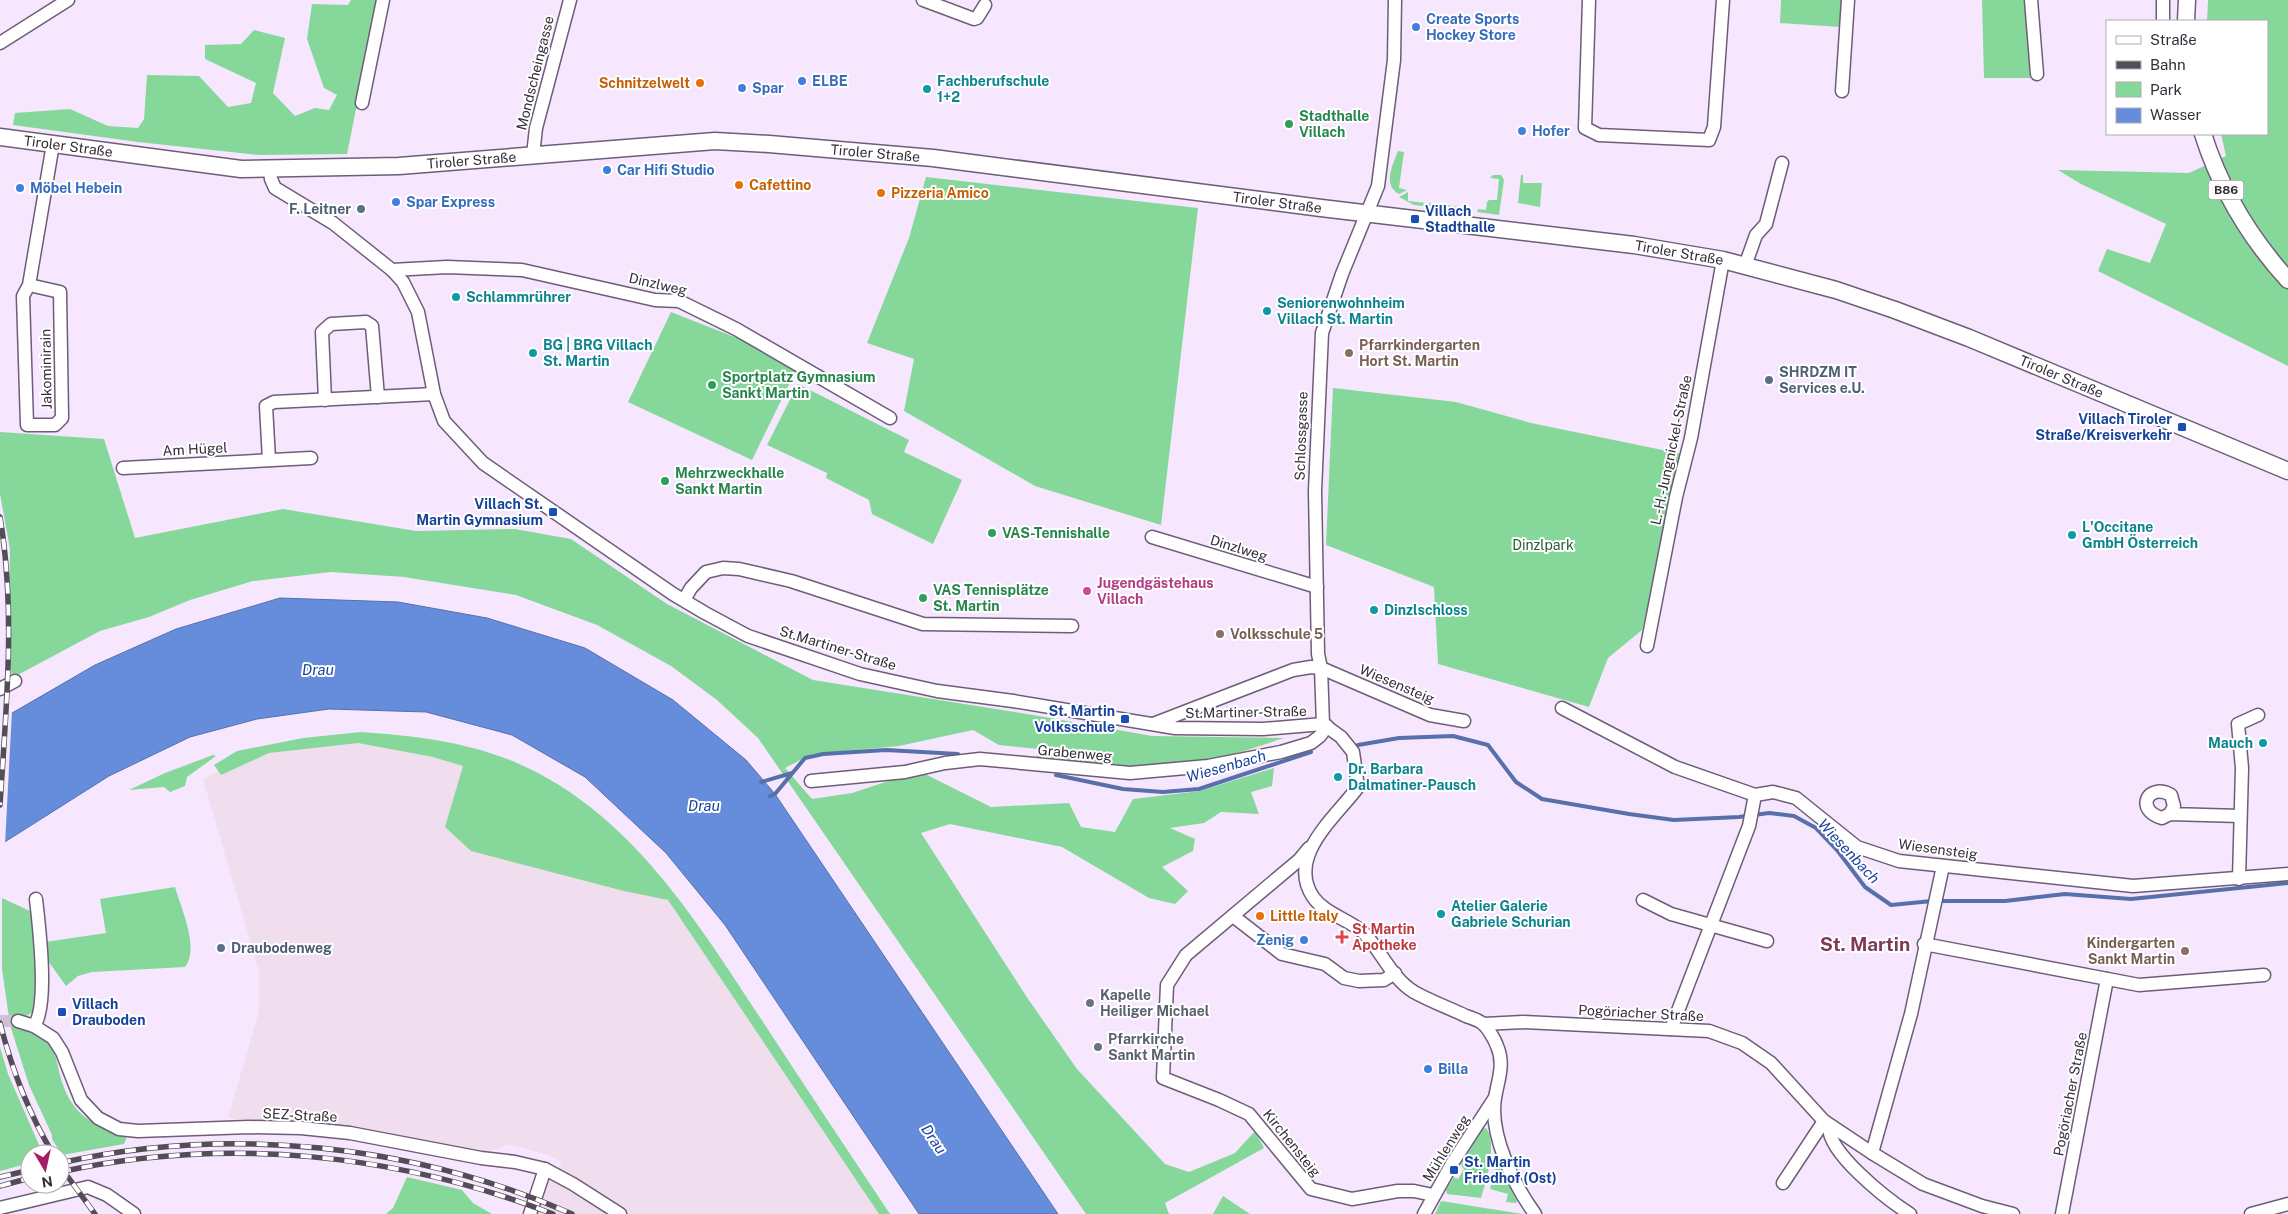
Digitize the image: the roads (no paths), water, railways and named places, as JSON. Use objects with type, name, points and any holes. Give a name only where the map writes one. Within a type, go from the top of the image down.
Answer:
[{"type":"main road","points":[[2186,20],[2187,0]]},
{"type":"main road","name":"B86","points":[[2203,135],[2223,185],[2238,212],[2257,242],[2288,280]]},
{"type":"main road","name":"Tiroler Straße","points":[[0,137],[241,169],[270,170],[399,166],[715,141],[830,148],[933,158],[1366,214],[1634,244],[1723,260],[1836,290],[1895,310],[1968,338],[2288,471]]},
{"type":"street","points":[[0,43],[68,0]]},
{"type":"street","points":[[362,103],[383,0]]},
{"type":"street","name":"Mondscheingasse","points":[[533,155],[532,146],[536,128],[570,0]]},
{"type":"street","points":[[923,0],[974,19],[978,18],[984,5]]},
{"type":"street","name":"Schlossgasse","points":[[1325,725],[1321,668],[1318,654],[1315,490],[1322,333],[1378,186],[1394,60],[1395,0]]},
{"type":"street","points":[[1589,0],[1585,128],[1599,135],[1709,140],[1714,126],[1723,0]]},
{"type":"street","points":[[1842,91],[1848,0]]},
{"type":"street","points":[[2032,0],[2037,74]]},
{"type":"street","points":[[2163,0],[2163,20]]},
{"type":"street","name":"Jakominirain","points":[[29,285],[60,292],[62,418],[55,425],[27,425],[23,296],[29,285],[53,144]]},
{"type":"street","points":[[1745,266],[1756,234],[1766,224],[1782,163]]},
{"type":"street","name":"St.Martiner-Straße","points":[[270,170],[275,188],[332,223],[392,270],[403,282],[418,312],[434,394],[444,421],[483,463],[684,600],[748,636],[860,674],[937,691],[1175,728],[1242,730],[1325,725]]},
{"type":"street","name":"L.-H.-Jungnickel-Straße","points":[[1647,646],[1676,497],[1690,438],[1723,260]]},
{"type":"street","name":"Dinzlweg","points":[[392,270],[447,267],[522,270],[655,300],[679,301],[736,329],[890,418]]},
{"type":"street","points":[[325,400],[322,332],[331,324],[366,322],[372,326],[378,398]]},
{"type":"street","points":[[269,460],[266,406],[274,402],[434,394]]},
{"type":"street","name":"Am Hügel","points":[[123,468],[311,458]]},
{"type":"street","name":"Dinzlweg","points":[[1152,537],[1317,587]]},
{"type":"street","points":[[684,600],[691,588],[706,572],[723,568],[739,569],[791,581],[923,624],[1072,626]]},
{"type":"street","points":[[1153,724],[1293,670],[1312,666],[1321,668]]},
{"type":"street","name":"Wiesensteig","points":[[1321,668],[1430,715],[1464,721]]},
{"type":"street","points":[[0,689],[15,681]]},
{"type":"street","name":"Wiesensteig","points":[[1562,708],[1676,767],[1754,801],[1773,792],[1796,798],[1857,847],[1899,861],[2133,886],[2288,874]]},
{"type":"street","points":[[2239,879],[2242,768],[2238,724],[2258,715]]},
{"type":"street","points":[[1325,725],[1341,737],[1353,752],[1358,787],[1314,841],[1305,866],[1306,879],[1313,898],[1324,908],[1358,928],[1370,939],[1384,962],[1413,991],[1484,1024],[1497,1046],[1501,1063],[1500,1080],[1494,1099],[1497,1132],[1502,1155],[1535,1214]]},
{"type":"street","name":"Grabenweg","points":[[811,781],[905,772],[945,763],[980,760],[1130,773],[1208,766],[1281,752],[1311,743],[1320,736],[1325,725]]},
{"type":"street","points":[[1671,1030],[1749,826],[1754,801]]},
{"type":"street","points":[[2170,814],[2240,816]]},
{"type":"street","name":"Kirchensteig","points":[[1314,841],[1298,860],[1186,955],[1167,985],[1163,1078],[1249,1114],[1311,1189],[1352,1200],[1398,1191],[1414,1191],[1433,1196]]},
{"type":"street","points":[[1872,1153],[1911,1014],[1924,944],[1942,866]]},
{"type":"street","points":[[34,1026],[40,1015],[42,959],[36,898]]},
{"type":"street","points":[[1643,900],[1671,914],[1767,941]]},
{"type":"street","points":[[1233,916],[1282,954],[1325,964],[1344,978],[1359,981],[1384,980],[1394,973]]},
{"type":"street","points":[[1924,944],[2139,985],[2264,975]]},
{"type":"street","name":"Pogöriacher Straße","points":[[2062,1214],[2108,979]]},
{"type":"street","name":"SEZ-Straße","points":[[18,1021],[34,1026],[49,1035],[58,1044],[77,1093],[89,1110],[109,1125],[119,1129],[138,1131],[249,1127],[301,1128],[350,1133],[481,1158],[515,1162],[544,1169],[573,1184],[620,1214]]},
{"type":"street","name":"Pogöriacher Straße","points":[[1484,1024],[1523,1022],[1709,1031],[1742,1043],[1771,1063],[1826,1123],[1923,1184],[1982,1206],[2013,1214]]},
{"type":"street","name":"Mühlenweg","points":[[1424,1214],[1433,1196],[1494,1099]]},
{"type":"street","points":[[1783,1183],[1826,1123]]},
{"type":"street","points":[[1826,1123],[1828,1132],[1839,1150],[1860,1174],[1910,1214]]},
{"type":"street","points":[[530,1214],[544,1169]]},
{"type":"street","points":[[0,1208],[88,1187],[107,1195],[134,1214]]},
{"type":"street","points":[[2251,1214],[2288,1204]]},
{"type":"water","name":"Drau","points":[[280,598],[398,602],[487,618],[585,648],[673,700],[746,760],[775,794],[1058,1214],[919,1214],[725,925],[666,853],[585,777],[512,735],[426,712],[329,709],[257,719],[190,737],[109,776],[0,845],[0,720],[95,665],[176,629]]},
{"type":"waterway","name":"Wiesenbach","points":[[1358,745],[1399,738],[1453,736],[1488,745],[1516,782],[1542,799],[1629,814],[1674,820],[1739,817],[1769,813],[1794,816],[1816,828],[1837,850],[1865,887],[1891,905],[1932,901]]},
{"type":"waterway","name":"Wiesenbach","points":[[770,796],[775,794],[805,758],[823,754],[886,750],[958,754]]},
{"type":"waterway","name":"Wiesenbach","points":[[1056,775],[1123,789],[1163,792],[1199,789],[1311,752]]},
{"type":"waterway","name":"Wiesenbach","points":[[761,782],[792,773]]},
{"type":"waterway","name":"Wiesenbach","points":[[1939,901],[2005,901],[2065,894],[2131,899],[2288,883]]},
{"type":"tunnel","points":[[0,1021],[18,1021]]},
{"type":"railway","points":[[0,517],[5,553],[9,625],[7,697],[0,805]]},
{"type":"railway","points":[[0,1023],[22,1090],[48,1144]]},
{"type":"railway","points":[[70,1161],[124,1151],[189,1145],[254,1144],[320,1148],[385,1157],[449,1171],[511,1190],[572,1214]]},
{"type":"railway","points":[[70,1170],[122,1161],[185,1155],[247,1153],[310,1157],[372,1164],[433,1177],[494,1193],[553,1214]]},
{"type":"railway","points":[[0,1177],[20,1172]]},
{"type":"railway","points":[[70,1180],[95,1214]]},
{"type":"railway","points":[[0,1186],[20,1181]]},
{"type":"place","name":"Create Sports Hockey Store","points":[[1416,27]]},
{"type":"place","name":"ELBE","points":[[802,81]]},
{"type":"place","name":"Schnitzelwelt","points":[[700,83]]},
{"type":"place","name":"Spar","points":[[742,88]]},
{"type":"place","name":"Fachberufschule 1+2","points":[[927,89]]},
{"type":"place","name":"Stadthalle Villach","points":[[1289,124]]},
{"type":"place","name":"Hofer","points":[[1522,131]]},
{"type":"place","name":"Car Hifi Studio","points":[[607,170]]},
{"type":"place","name":"Cafettino","points":[[739,185]]},
{"type":"place","name":"Möbel Hebein","points":[[20,188]]},
{"type":"place","name":"Pizzeria Amico","points":[[881,193]]},
{"type":"place","name":"Spar Express","points":[[396,202]]},
{"type":"place","name":"F. Leitner","points":[[361,209]]},
{"type":"place","name":"Villach Stadthalle","points":[[1415,219]]},
{"type":"place","name":"Schlammrührer","points":[[456,297]]},
{"type":"place","name":"Seniorenwohnheim Villach St. Martin","points":[[1267,311]]},
{"type":"place","name":"BG | BRG Villach St. Martin","points":[[533,353]]},
{"type":"place","name":"Pfarrkindergarten Hort St. Martin","points":[[1349,353]]},
{"type":"place","name":"SHRDZM IT Services e.U.","points":[[1769,380]]},
{"type":"place","name":"Sportplatz Gymnasium Sankt Martin","points":[[712,385]]},
{"type":"place","name":"Villach Tiroler Straße/Kreisverkehr","points":[[2182,427]]},
{"type":"place","name":"Mehrzweckhalle Sankt Martin","points":[[665,481]]},
{"type":"place","name":"Villach St. Martin Gymnasium","points":[[553,512]]},
{"type":"place","name":"VAS-Tennishalle","points":[[992,533]]},
{"type":"place","name":"L'Occitane GmbH Österreich","points":[[2072,535]]},
{"type":"place","name":"Jugendgästehaus Villach","points":[[1087,591]]},
{"type":"place","name":"VAS Tennisplätze St. Martin","points":[[923,598]]},
{"type":"place","name":"Dinzlschloss","points":[[1374,610]]},
{"type":"place","name":"Volksschule 5","points":[[1220,634]]},
{"type":"place","name":"St. Martin Volksschule","points":[[1125,719]]},
{"type":"place","name":"Mauch","points":[[2263,743]]},
{"type":"place","name":"Dr. Barbara Dalmatiner-Pausch","points":[[1338,777]]},
{"type":"place","name":"Atelier Galerie Gabriele Schurian","points":[[1441,914]]},
{"type":"place","name":"Little Italy","points":[[1260,916]]},
{"type":"place","name":"St Martin Apotheke","points":[[1342,937]]},
{"type":"place","name":"Zenig","points":[[1304,940]]},
{"type":"place","name":"Draubodenweg","points":[[221,948]]},
{"type":"place","name":"Kindergarten Sankt Martin","points":[[2185,951]]},
{"type":"place","name":"Kapelle Heiliger Michael","points":[[1090,1003]]},
{"type":"place","name":"Villach Drauboden","points":[[62,1012]]},
{"type":"place","name":"Pfarrkirche Sankt Martin","points":[[1098,1047]]},
{"type":"place","name":"Billa","points":[[1428,1069]]},
{"type":"place","name":"St. Martin Friedhof (Ost)","points":[[1454,1170]]},
{"type":"district","name":"St. Martin","points":[[1865,944]]},
{"type":"park label","name":"Dinzlpark","points":[[1543,545]]}]
